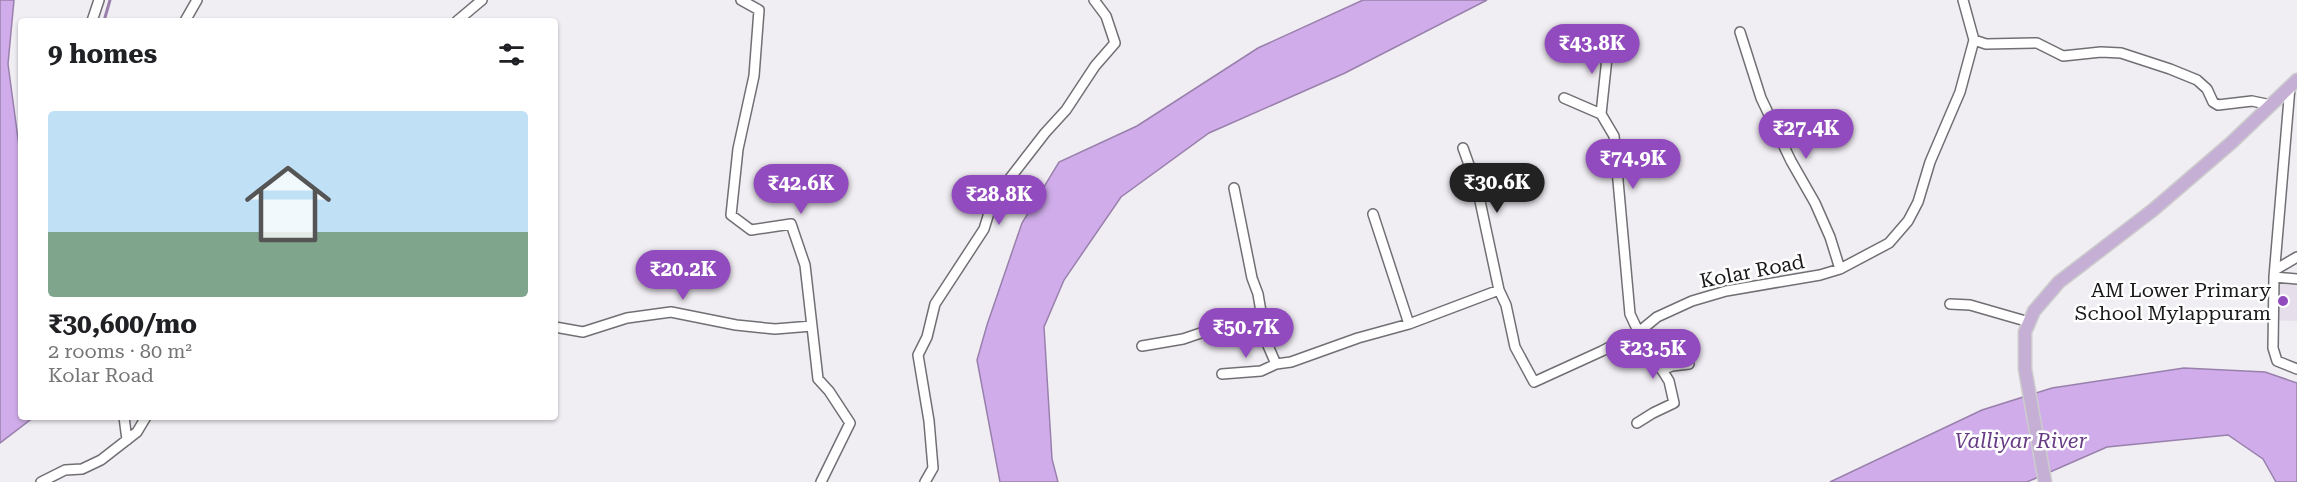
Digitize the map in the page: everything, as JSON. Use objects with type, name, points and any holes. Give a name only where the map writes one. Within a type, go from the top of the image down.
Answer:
[{"type":"main road","points":[[2045,482],[2025,369],[2025,333],[2034,311],[2059,282],[2153,210],[2294,83]]},
{"type":"street","points":[[93,18],[99,0]]},
{"type":"street","points":[[187,18],[197,0]]},
{"type":"street","points":[[461,18],[482,0]]},
{"type":"street","points":[[741,0],[759,10],[754,76],[738,149],[731,215],[751,230],[791,224],[805,265],[818,379],[829,391],[850,423],[821,482]]},
{"type":"street","points":[[925,482],[933,468],[929,421],[918,356],[927,337],[935,304],[984,229],[993,200],[1044,133],[1066,110],[1095,66],[1115,42],[1106,16],[1094,0]]},
{"type":"street","points":[[1963,0],[1974,40],[1986,44],[2037,43],[2063,57],[2101,51],[2121,53],[2197,80],[2207,88],[2213,102],[2218,105],[2252,101],[2271,105]]},
{"type":"street","points":[[1740,32],[1761,98],[1791,161],[1815,203],[1830,237],[1840,269]]},
{"type":"street","points":[[1601,114],[1609,39]]},
{"type":"street","name":"Kolar Road","points":[[1499,290],[1506,305],[1515,347],[1534,382],[1640,331],[1657,317],[1692,301],[1726,291],[1820,275],[1840,269],[1889,243],[1908,221],[1918,202],[1930,162],[1960,92],[1974,40]]},
{"type":"street","points":[[2294,83],[2275,273],[2273,348],[2277,361],[2297,369]]},
{"type":"street","points":[[1564,98],[1601,114],[1614,136],[1630,314],[1640,331],[1652,361],[1669,381],[1674,403],[1653,412],[1637,423]]},
{"type":"street","points":[[1222,374],[1261,371],[1276,364],[1291,362],[1358,338],[1409,324],[1499,290],[1477,187],[1463,148]]},
{"type":"street","points":[[1234,188],[1266,340],[1276,364]]},
{"type":"street","points":[[1373,214],[1409,324]]},
{"type":"street","points":[[2275,273],[2297,257]]},
{"type":"street","points":[[2275,273],[2297,279]]},
{"type":"street","points":[[1950,304],[1970,305],[2029,322]]},
{"type":"street","points":[[558,328],[583,332],[627,318],[671,312],[736,325],[775,329],[812,326]]},
{"type":"street","points":[[1142,346],[1183,339],[1260,313]]},
{"type":"street","points":[[1662,370],[1689,364]]},
{"type":"street","points":[[124,420],[127,440]]},
{"type":"street","points":[[41,482],[65,470],[82,469],[100,460],[137,432],[144,420]]},
{"type":"shaded area","name":"AM Lower Primary School Mylappuram","points":[[2270,280],[2297,282],[2297,321],[2270,320]]},
{"type":"water","points":[[0,0],[14,0],[8,64],[18,139],[18,420],[30,420],[0,443]]},
{"type":"water","points":[[1363,0],[1487,0],[1345,73],[1209,133],[1121,197],[1064,280],[1044,327],[1052,459],[1058,482],[1000,482],[977,360],[1022,223],[1059,162],[1137,126],[1258,48]]},
{"type":"water","name":"Valliyar River","points":[[2184,368],[2265,372],[2297,383],[2297,482],[2276,482],[2263,459],[2228,435],[2107,447],[2027,482],[1830,482],[1982,410],[2052,388]]},
{"type":"waterway","points":[[105,18],[110,0]]},
{"type":"place","name":"AM Lower Primary School Mylappuram","points":[[2283,301]]}]
